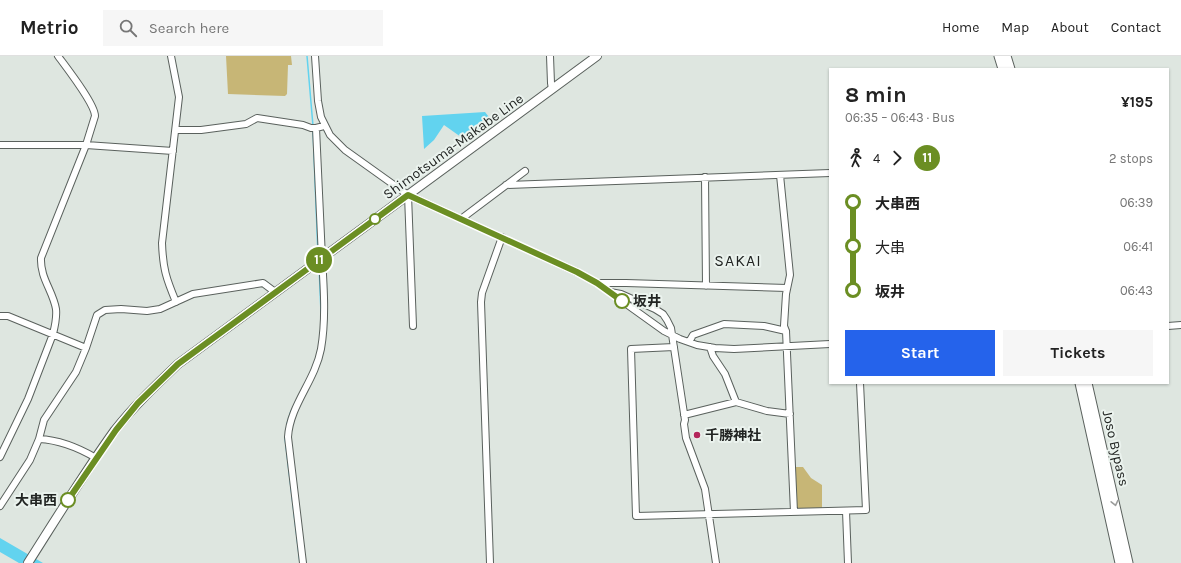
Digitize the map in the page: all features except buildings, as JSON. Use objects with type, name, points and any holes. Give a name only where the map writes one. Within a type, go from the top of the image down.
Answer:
[{"type":"highway","points":[[999,56],[1003,68]]},
{"type":"highway","points":[[1006,56],[1010,68]]},
{"type":"highway","name":"Joso Bypass","points":[[1082,384],[1114,520]]},
{"type":"highway","points":[[1114,520],[1116,563]]},
{"type":"highway","points":[[1114,520],[1120,563]]},
{"type":"highway","points":[[1114,520],[1128,563]]},
{"type":"highway","points":[[1114,520],[1132,563]]},
{"type":"main road","name":"Shimotsuma-Makabe Line","points":[[28,563],[96,458],[116,430],[138,403],[178,364],[597,56]]},
{"type":"street","points":[[0,456],[28,399],[53,334],[56,323],[56,310],[40,268],[41,258],[96,116],[95,112],[58,56]]},
{"type":"street","points":[[171,56],[179,97],[162,243],[163,264],[166,279],[176,302]]},
{"type":"street","points":[[315,56],[318,107],[324,126],[330,135],[345,150],[408,195],[566,266],[597,283],[656,326],[689,342],[710,347],[734,349],[829,344]]},
{"type":"street","points":[[550,56],[550,83],[552,89]]},
{"type":"street","points":[[176,130],[201,130],[246,124],[257,118],[314,128],[324,126]]},
{"type":"street","points":[[303,563],[288,437],[289,426],[314,372],[321,350],[324,321],[322,258],[314,128]]},
{"type":"street","points":[[0,145],[86,145],[173,151]]},
{"type":"street","points":[[461,218],[525,171]]},
{"type":"street","points":[[506,186],[829,173]]},
{"type":"street","points":[[780,175],[790,275],[786,288],[784,326],[788,346],[794,512]]},
{"type":"street","points":[[705,177],[706,286]]},
{"type":"street","points":[[408,195],[413,326]]},
{"type":"street","points":[[490,563],[481,297],[502,237]]},
{"type":"street","points":[[597,283],[620,282],[786,288]]},
{"type":"street","points":[[0,506],[30,460],[39,439],[44,420],[76,372],[97,315],[105,310],[121,309],[147,311],[160,309],[193,294],[263,283],[275,292]]},
{"type":"street","points":[[608,291],[621,294],[655,309],[663,314],[671,328],[686,438],[704,484],[716,563]]},
{"type":"street","points":[[0,316],[8,316],[86,348]]},
{"type":"street","points":[[689,342],[693,335],[724,324],[764,326],[786,331]]},
{"type":"street","points":[[1169,326],[1181,325]]},
{"type":"street","points":[[674,346],[631,349],[636,516],[866,510],[860,384]]},
{"type":"street","points":[[710,347],[713,356],[725,374],[736,402]]},
{"type":"street","points":[[684,415],[736,402],[790,414]]},
{"type":"street","points":[[39,439],[49,439],[62,442],[83,450],[96,458]]},
{"type":"street","points":[[846,511],[848,563]]},
{"type":"shaded area","points":[[226,56],[291,56],[292,65],[288,65],[287,94],[285,96],[228,94]]},
{"type":"shaded area","points":[[794,467],[803,467],[811,478],[822,485],[822,510],[817,508],[795,509]]},
{"type":"water","points":[[485,112],[492,121],[467,138],[462,135],[461,137],[444,125],[434,140],[424,149],[422,116]]},
{"type":"water","points":[[0,538],[43,563],[19,563],[0,552]]},
{"type":"waterway","points":[[307,56],[313,126]]},
{"type":"waterway","points":[[313,130],[318,255]]},
{"type":"waterway","points":[[319,265],[321,313]]},
{"type":"waterway","points":[[287,424],[291,411]]},
{"type":"waterway","points":[[285,438],[300,563]]},
{"type":"bus line","name":"11","points":[[68,500],[116,430],[152,388],[178,364],[408,195],[560,263],[597,283],[622,301]]},
{"type":"place","name":"坂井","points":[[622,301]]},
{"type":"place","name":"千勝神社","points":[[697,435]]},
{"type":"place","name":"大串西","points":[[68,500]]},
{"type":"district","name":"SAKAI","points":[[738,260]]}]
